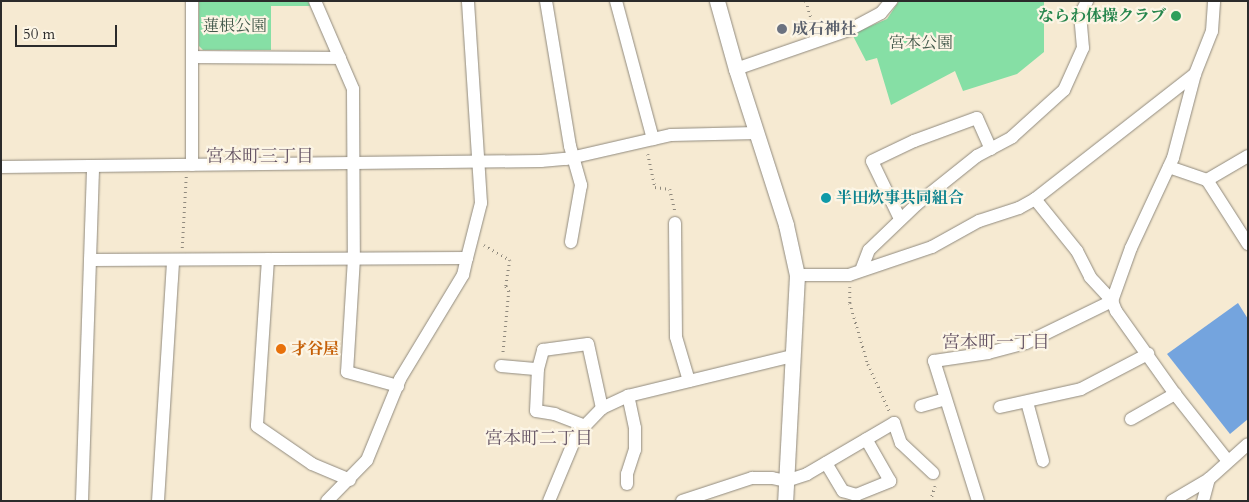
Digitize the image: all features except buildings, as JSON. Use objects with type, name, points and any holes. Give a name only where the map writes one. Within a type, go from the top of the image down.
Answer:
[{"type":"street","points":[[189,165],[192,1]]},
{"type":"street","points":[[316,1],[353,89],[354,258],[346,372],[398,386]]},
{"type":"street","points":[[327,501],[350,480],[367,460],[398,386],[462,275],[468,258],[481,204],[468,1]]},
{"type":"street","points":[[546,1],[574,157],[581,185],[571,242]]},
{"type":"street","points":[[616,1],[648,140]]},
{"type":"street","points":[[717,1],[736,69],[786,225],[797,275],[785,501]]},
{"type":"street","points":[[736,69],[849,30],[881,13],[891,1]]},
{"type":"street","points":[[862,268],[869,250],[900,219],[977,156],[1012,137],[1064,90],[1083,48],[1080,15],[1087,1]]},
{"type":"street","points":[[978,501],[944,399],[934,361],[988,353],[1026,343],[1112,301],[1131,248],[1169,167],[1195,74],[1212,31],[1214,1]]},
{"type":"street","points":[[192,58],[340,58]]},
{"type":"street","points":[[797,275],[849,275],[862,268],[932,247],[979,220],[1035,199],[1195,74]]},
{"type":"street","points":[[900,219],[872,161],[914,141],[977,118],[990,149]]},
{"type":"street","points":[[1,167],[479,163],[574,157],[648,140],[692,133],[757,133]]},
{"type":"street","points":[[1207,180],[1245,157],[1248,143]]},
{"type":"street","points":[[82,501],[93,166]]},
{"type":"street","points":[[1169,167],[1207,180],[1248,244]]},
{"type":"street","points":[[1035,199],[1077,251],[1090,277],[1112,301],[1116,311],[1175,394],[1228,461]]},
{"type":"street","points":[[675,223],[676,337],[688,381]]},
{"type":"street","points":[[90,260],[468,258]]},
{"type":"street","points":[[268,259],[257,426],[312,464],[350,480]]},
{"type":"street","points":[[158,501],[177,260]]},
{"type":"street","points":[[583,425],[555,414],[536,411],[538,369],[543,350],[588,344],[602,408]]},
{"type":"street","points":[[1000,407],[1081,389],[1148,354]]},
{"type":"street","points":[[549,501],[583,425],[602,408],[628,396],[792,356]]},
{"type":"street","points":[[502,366],[538,369]]},
{"type":"street","points":[[1131,419],[1175,394]]},
{"type":"street","points":[[627,484],[634,450],[635,428],[628,396]]},
{"type":"street","points":[[921,406],[944,399]]},
{"type":"street","points":[[1027,402],[1042,461]]},
{"type":"street","points":[[682,501],[752,478],[772,478],[786,482],[826,463],[894,423],[901,443],[933,472]]},
{"type":"street","points":[[826,463],[842,491],[856,495],[890,481],[866,439]]},
{"type":"street","points":[[1172,501],[1209,479],[1248,444]]},
{"type":"street","points":[[1203,501],[1209,479]]},
{"type":"path","points":[[806,1],[818,41]]},
{"type":"path","points":[[648,140],[654,170],[655,187],[670,190],[673,199]]},
{"type":"path","points":[[177,260],[189,165]]},
{"type":"path","points":[[473,239],[510,260],[506,286],[509,291],[502,366]]},
{"type":"path","points":[[849,275],[850,303],[868,364],[894,423]]},
{"type":"green space","name":"蓮根公園","points":[[199,1],[308,1],[310,6],[271,6],[271,50],[203,50],[199,46]]},
{"type":"green space","name":"宮本公園","points":[[899,1],[1044,1],[1044,52],[1017,74],[963,91],[955,71],[891,105],[877,58],[866,61],[852,34],[887,19]]},
{"type":"water","points":[[1238,303],[1248,319],[1248,419],[1230,434],[1167,354]]},
{"type":"place","name":"ならわ体操クラブ","points":[[1176,16]]},
{"type":"place","name":"成石神社","points":[[782,29]]},
{"type":"place","name":"半田炊事共同組合","points":[[826,198]]},
{"type":"place","name":"才谷屋","points":[[281,349]]},
{"type":"district","name":"宮本町三丁目","points":[[260,157]]},
{"type":"district","name":"宮本町一丁目","points":[[996,343]]},
{"type":"district","name":"宮本町二丁目","points":[[539,439]]}]
